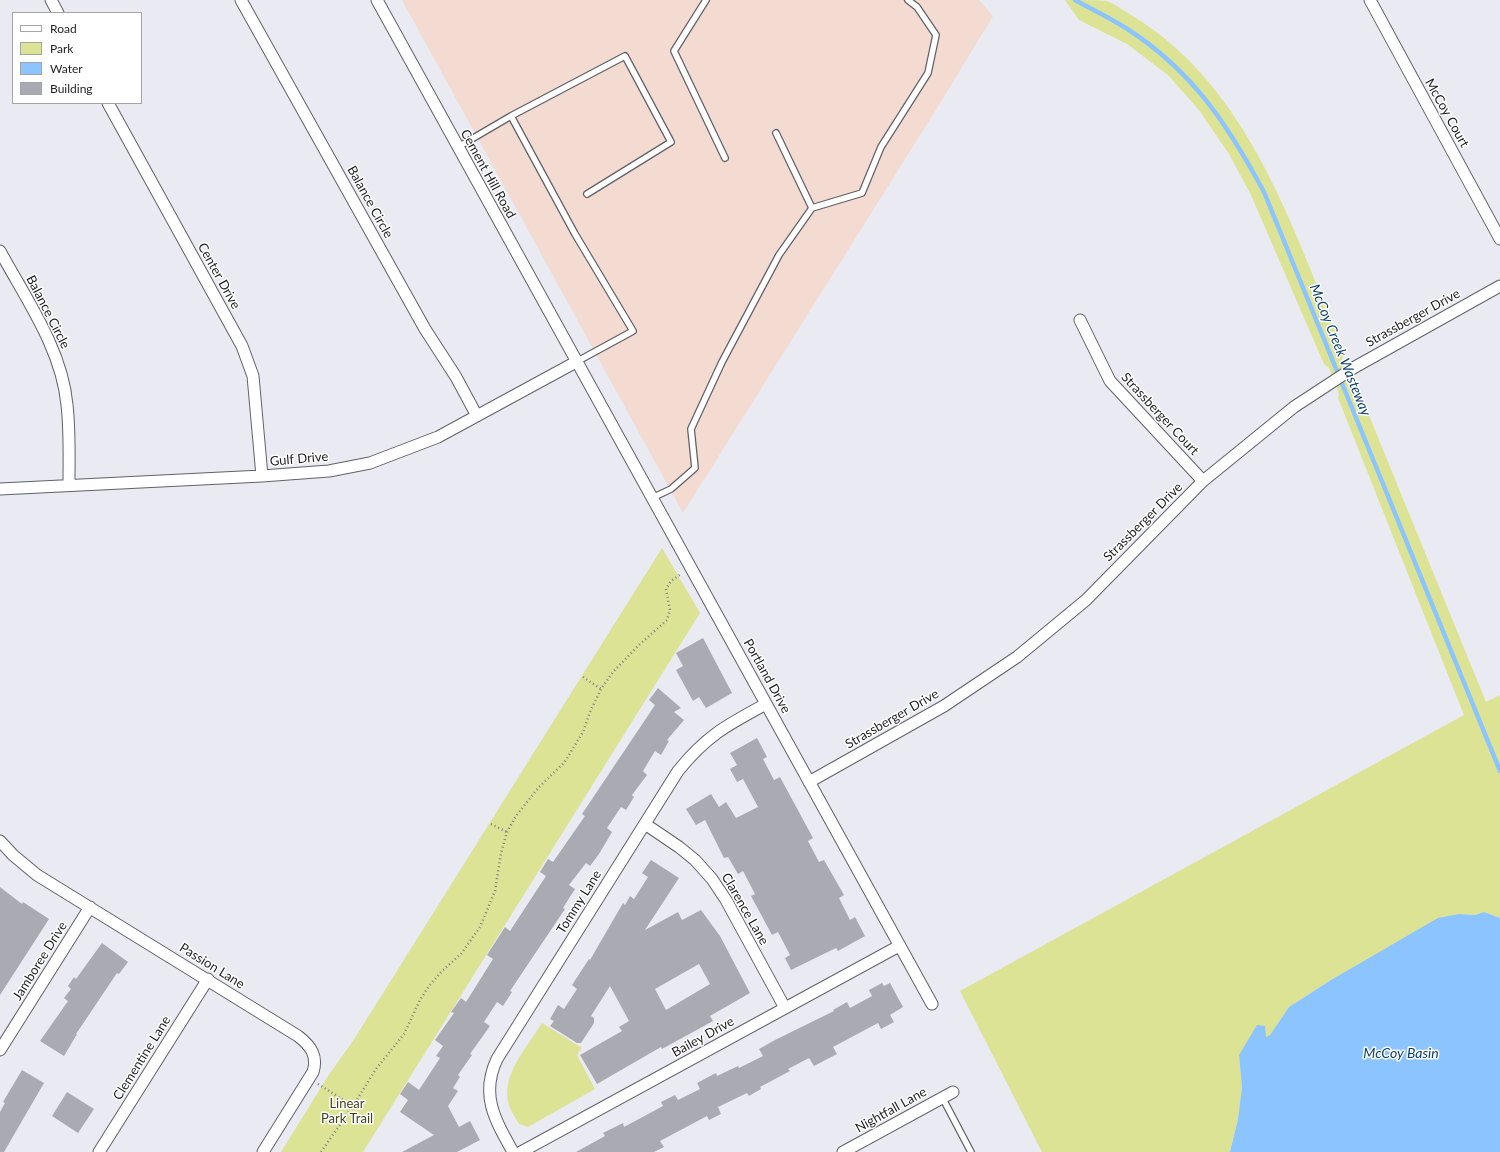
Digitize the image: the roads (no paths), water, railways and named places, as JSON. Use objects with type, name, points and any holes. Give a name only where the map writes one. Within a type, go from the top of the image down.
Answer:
[{"type":"street","points":[[51,0],[57,12]]},
{"type":"street","name":"Balance Circle","points":[[241,0],[425,329],[456,377],[477,416]]},
{"type":"street","name":"Cement Hill Road","points":[[377,0],[576,362]]},
{"type":"street","name":"McCoy Court","points":[[1370,0],[1500,239]]},
{"type":"street","name":"Center Drive","points":[[109,104],[242,346],[253,376],[262,476]]},
{"type":"street","name":"Balance Circle","points":[[0,251],[52,346],[61,375],[67,405],[69,484]]},
{"type":"street","name":"Strassberger Drive","points":[[809,782],[944,706],[1017,657],[1086,600],[1203,481],[1259,434],[1328,384],[1355,366],[1500,286]]},
{"type":"street","name":"Strassberger Court","points":[[1080,320],[1110,381],[1203,481]]},
{"type":"street","name":"Gulf Drive","points":[[0,489],[69,484],[262,476],[328,471],[370,463],[438,437],[576,362]]},
{"type":"street","name":"Portland Drive","points":[[576,362],[932,1004]]},
{"type":"street","name":"Tommy Lane","points":[[513,1152],[495,1119],[491,1106],[489,1091],[492,1070],[496,1059],[678,771],[704,742],[726,725],[766,704]]},
{"type":"street","name":"Clarence Lane","points":[[645,824],[684,851],[712,879],[726,900],[785,1008]]},
{"type":"street","name":"Passion Lane","points":[[0,841],[30,870],[208,979],[298,1036],[309,1045],[314,1053],[315,1067],[263,1152]]},
{"type":"street","name":"Jamboree Drive","points":[[0,1050],[90,907]]},
{"type":"street","name":"Bailey Drive","points":[[521,1152],[899,946]]},
{"type":"street","name":"Clementine Lane","points":[[99,1152],[208,979]]},
{"type":"street","name":"Nightfall Lane","points":[[843,1152],[953,1092]]},
{"type":"lane","points":[[706,0],[674,51],[725,158]]},
{"type":"lane","points":[[652,498],[671,488],[694,468],[691,429],[722,362],[779,255],[812,208],[862,193],[881,147],[928,73],[936,35],[917,7],[908,0]]},
{"type":"lane","points":[[457,147],[511,116],[624,56],[671,142],[587,194]]},
{"type":"lane","points":[[511,116],[575,234],[633,331],[576,362]]},
{"type":"lane","points":[[776,133],[812,208]]},
{"type":"lane","points":[[942,1097],[971,1152]]},
{"type":"water","name":"McCoy Basin","points":[[1484,912],[1500,918],[1500,1152],[1230,1152],[1238,1119],[1242,1087],[1239,1055],[1257,1025],[1265,1026],[1266,1037],[1270,1035],[1289,1007],[1331,980],[1438,918],[1459,914],[1475,915]]},
{"type":"waterway","name":"McCoy Creek Wasteway","points":[[1075,0],[1109,18],[1152,46],[1190,82],[1207,102],[1237,144],[1264,192],[1500,771]]},
{"type":"park label","name":"Linear Park Trail","points":[[347,1112]]}]
